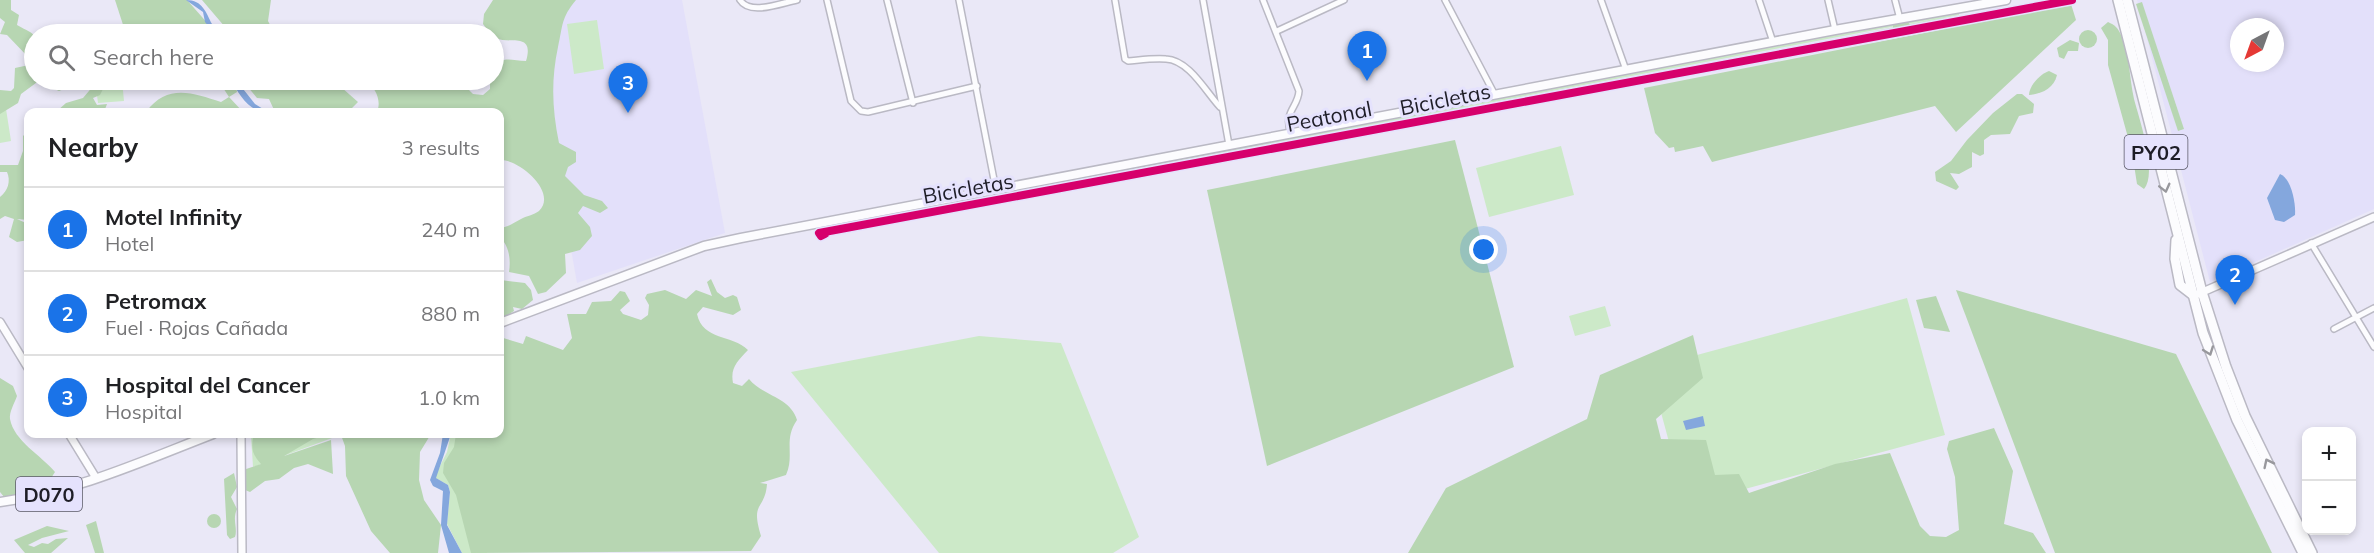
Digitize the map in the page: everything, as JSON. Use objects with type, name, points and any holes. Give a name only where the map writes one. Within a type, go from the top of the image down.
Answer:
[{"type":"highway","name":"PY02","points":[[2121,2],[2141,56],[2198,294],[2203,333],[2236,420],[2301,553]]},
{"type":"highway","name":"PY02","points":[[2121,2],[2176,231],[2245,416],[2312,553]]},
{"type":"main road","points":[[504,321],[704,246],[1900,19],[1987,0]]},
{"type":"main road","points":[[1969,4],[2006,0]]},
{"type":"main road","points":[[2198,294],[2374,217]]},
{"type":"main road","points":[[0,322],[24,361]]},
{"type":"main road","points":[[71,438],[96,478]]},
{"type":"main road","name":"D070","points":[[0,502],[55,493],[202,438]]},
{"type":"main road","points":[[241,438],[242,553]]},
{"type":"street","points":[[740,0],[744,6],[753,8],[796,0]]},
{"type":"street","points":[[827,0],[851,101],[856,107],[868,112],[977,86]]},
{"type":"street","points":[[887,0],[913,103]]},
{"type":"street","points":[[959,0],[996,190]]},
{"type":"street","points":[[1115,0],[1125,59],[1128,61],[1166,59],[1179,63],[1220,107]]},
{"type":"street","points":[[1203,0],[1220,107],[1229,145]]},
{"type":"street","points":[[1263,0],[1299,91],[1299,97],[1290,109],[1288,121],[1291,134]]},
{"type":"street","points":[[1327,0],[1329,7]]},
{"type":"street","points":[[1277,31],[1344,0]]},
{"type":"street","points":[[1445,0],[1495,95]]},
{"type":"street","points":[[1601,0],[1626,70]]},
{"type":"street","points":[[1759,0],[1773,42]]},
{"type":"street","points":[[1828,0],[1835,30]]},
{"type":"street","points":[[1895,0],[1900,19]]},
{"type":"street","points":[[2311,243],[2374,347]]},
{"type":"street","points":[[2334,329],[2357,319],[2374,308]]},
{"type":"shaded area","points":[[563,0],[682,0],[725,233],[577,283],[540,73]]},
{"type":"shaded area","points":[[2137,0],[2374,0],[2374,209],[2210,282]]},
{"type":"green space","points":[[0,0],[11,0],[11,10],[19,15],[17,25],[24,28],[24,53],[7,35],[0,34],[5,22],[0,18]]},
{"type":"green space","points":[[115,0],[187,0],[208,24],[123,24]]},
{"type":"green space","points":[[202,0],[271,0],[270,24],[222,24]]},
{"type":"green space","points":[[493,0],[576,0],[563,22],[554,71],[553,95],[559,143],[576,152],[576,162],[568,167],[565,176],[584,195],[602,201],[608,208],[600,213],[583,206],[578,213],[590,227],[592,236],[580,250],[565,254],[566,273],[546,292],[538,294],[529,276],[509,272],[509,253],[504,243],[504,227],[539,211],[544,203],[544,195],[534,178],[526,171],[504,160],[504,108],[378,108],[379,103],[374,90],[469,90],[473,94],[483,95],[489,90],[504,90],[504,61],[526,61],[527,46],[524,42],[504,40],[504,24],[483,24],[484,14]]},
{"type":"green space","points":[[2142,2],[2184,129],[2178,131],[2136,4]]},
{"type":"green space","points":[[2071,4],[2076,20],[1956,132],[1935,106],[1712,162],[1703,146],[1675,152],[1674,147],[1669,148],[1655,133],[1644,88]]},
{"type":"green space","points":[[1959,12],[1959,15],[1944,18],[1945,27],[1941,24],[1931,25],[1446,116],[1445,113],[1666,73],[1939,18],[820,229],[819,225]]},
{"type":"green space","points":[[597,20],[604,69],[574,74],[567,24]]},
{"type":"green space","points":[[1907,20],[1911,27],[1909,31],[1901,33],[1893,28],[1893,22]]},
{"type":"green space","points":[[2108,22],[2119,30],[2126,50],[2134,99],[2148,159],[2148,182],[2144,189],[2137,184],[2132,152],[2108,65],[2108,40],[2101,28]]},
{"type":"green space","points":[[2084,30],[2092,30],[2097,35],[2095,46],[2084,48],[2079,43],[2079,35]]},
{"type":"green space","points":[[2070,40],[2079,43],[2078,51],[2068,51],[2064,59],[2059,57],[2057,48]]},
{"type":"green space","points":[[24,66],[24,90],[26,90],[21,94],[18,103],[0,114],[0,90],[11,91],[14,88],[15,68]]},
{"type":"green space","points":[[2049,71],[2057,75],[2050,87],[2043,92],[2029,95],[2036,81]]},
{"type":"green space","points":[[90,90],[102,90],[100,95],[93,98],[97,105],[107,104],[106,108],[60,108],[66,103],[83,98]]},
{"type":"green space","points":[[96,90],[123,90],[124,101],[98,103]]},
{"type":"green space","points":[[224,90],[237,90],[237,92],[229,97]]},
{"type":"green space","points":[[250,90],[344,90],[358,102],[352,108],[273,108],[269,99],[257,98]]},
{"type":"green space","points":[[181,93],[221,102],[229,97],[239,108],[150,108],[163,97]]},
{"type":"green space","points":[[2017,94],[2022,94],[2034,104],[2033,113],[2019,116],[2010,134],[1991,135],[1984,140],[1984,154],[1980,156],[1972,152],[1972,167],[1959,174],[1950,173],[1959,187],[1956,190],[1936,181],[1935,172],[1951,161],[1993,113]]},
{"type":"green space","points":[[6,109],[11,141],[0,143],[0,110]]},
{"type":"green space","points":[[23,136],[24,220],[17,219],[24,222],[24,241],[17,242],[9,237],[14,219],[5,216],[0,219],[0,197],[7,189],[9,179],[7,172],[0,172],[0,165],[18,165],[23,151]]},
{"type":"green space","points":[[1455,140],[1514,367],[1267,466],[1207,190]]},
{"type":"green space","points":[[1561,146],[1574,195],[1489,217],[1476,168]]},
{"type":"green space","points":[[711,279],[717,292],[725,298],[733,295],[737,297],[741,310],[733,315],[703,307],[697,314],[705,329],[734,341],[748,350],[734,368],[733,383],[742,386],[749,379],[762,390],[789,406],[797,420],[791,434],[790,461],[786,475],[760,483],[767,484],[757,516],[761,536],[751,551],[471,553],[456,495],[443,473],[444,463],[454,447],[455,438],[504,438],[504,338],[523,344],[526,336],[563,350],[572,338],[567,314],[586,314],[592,302],[611,301],[620,291],[625,292],[630,301],[620,310],[623,314],[641,320],[648,315],[649,305],[645,298],[647,294],[665,290],[686,299],[696,290],[712,296],[707,282]]},
{"type":"green space","points":[[504,280],[525,283],[531,290],[533,300],[522,309],[513,307],[514,311],[504,317]]},
{"type":"green space","points":[[1956,290],[2176,354],[2272,553],[2055,553]]},
{"type":"green space","points":[[1936,296],[1950,332],[1924,328],[1916,300]]},
{"type":"green space","points":[[1907,298],[1945,435],[1686,505],[1649,368]]},
{"type":"green space","points":[[1605,306],[1611,326],[1575,336],[1569,316]]},
{"type":"green space","points":[[1693,335],[1703,378],[1656,419],[1661,439],[1706,440],[1715,475],[1739,474],[1749,493],[1835,464],[1890,453],[1920,526],[1930,536],[1946,537],[1959,530],[1955,477],[1947,449],[1949,441],[1994,428],[2013,471],[2004,524],[2033,533],[2046,553],[1408,553],[1446,488],[1587,419],[1600,375]]},
{"type":"green space","points":[[979,336],[1061,343],[1139,537],[1113,553],[939,553],[791,372]]},
{"type":"green space","points":[[0,378],[13,386],[17,396],[10,419],[17,434],[55,472],[40,491],[29,496],[5,498],[0,492]]},
{"type":"green space","points":[[251,438],[332,438],[253,467]]},
{"type":"green space","points":[[253,438],[317,438],[284,456],[331,440],[333,474],[308,464],[294,468],[279,479],[265,481],[250,492],[245,490],[240,471],[261,464],[254,455]]},
{"type":"green space","points":[[342,438],[429,438],[420,452],[419,480],[424,500],[441,525],[438,553],[390,553],[371,531],[346,476],[345,446]]},
{"type":"green space","points":[[450,438],[473,438],[487,553],[462,553],[447,524],[450,492],[448,485],[436,478],[436,474],[447,452]]},
{"type":"green space","points":[[234,473],[237,487],[231,497],[237,509],[236,534],[230,539],[227,535],[224,479]]},
{"type":"green space","points":[[214,514],[219,516],[221,521],[219,526],[214,528],[209,526],[207,521],[209,516]]},
{"type":"green space","points":[[96,521],[104,553],[95,553],[86,525]]},
{"type":"green space","points":[[47,526],[69,531],[42,538],[28,545],[34,547],[42,543],[48,544],[56,539],[68,538],[51,553],[25,553],[14,540]]},
{"type":"water","points":[[186,0],[200,5],[212,24],[205,22],[203,12]]},
{"type":"water","points":[[237,90],[244,90],[255,104],[262,108],[253,108]]},
{"type":"water","points":[[2280,174],[2290,186],[2295,204],[2295,215],[2284,222],[2275,220],[2267,198]]},
{"type":"water","points":[[1703,416],[1705,426],[1686,430],[1683,421]]},
{"type":"water","points":[[442,438],[450,438],[436,478],[448,485],[450,492],[447,525],[462,553],[449,553],[441,525],[443,491],[433,486],[430,480],[440,453]]},
{"type":"cycle path","name":"Bicicletas","points":[[825,234],[821,236],[819,233],[2072,0]]},
{"type":"place","name":"Motel Infinity","points":[[1367,81]]},
{"type":"place","name":"Hospital del Cancer","points":[[628,113]]},
{"type":"place","name":"Petromax","points":[[2235,305]]}]
